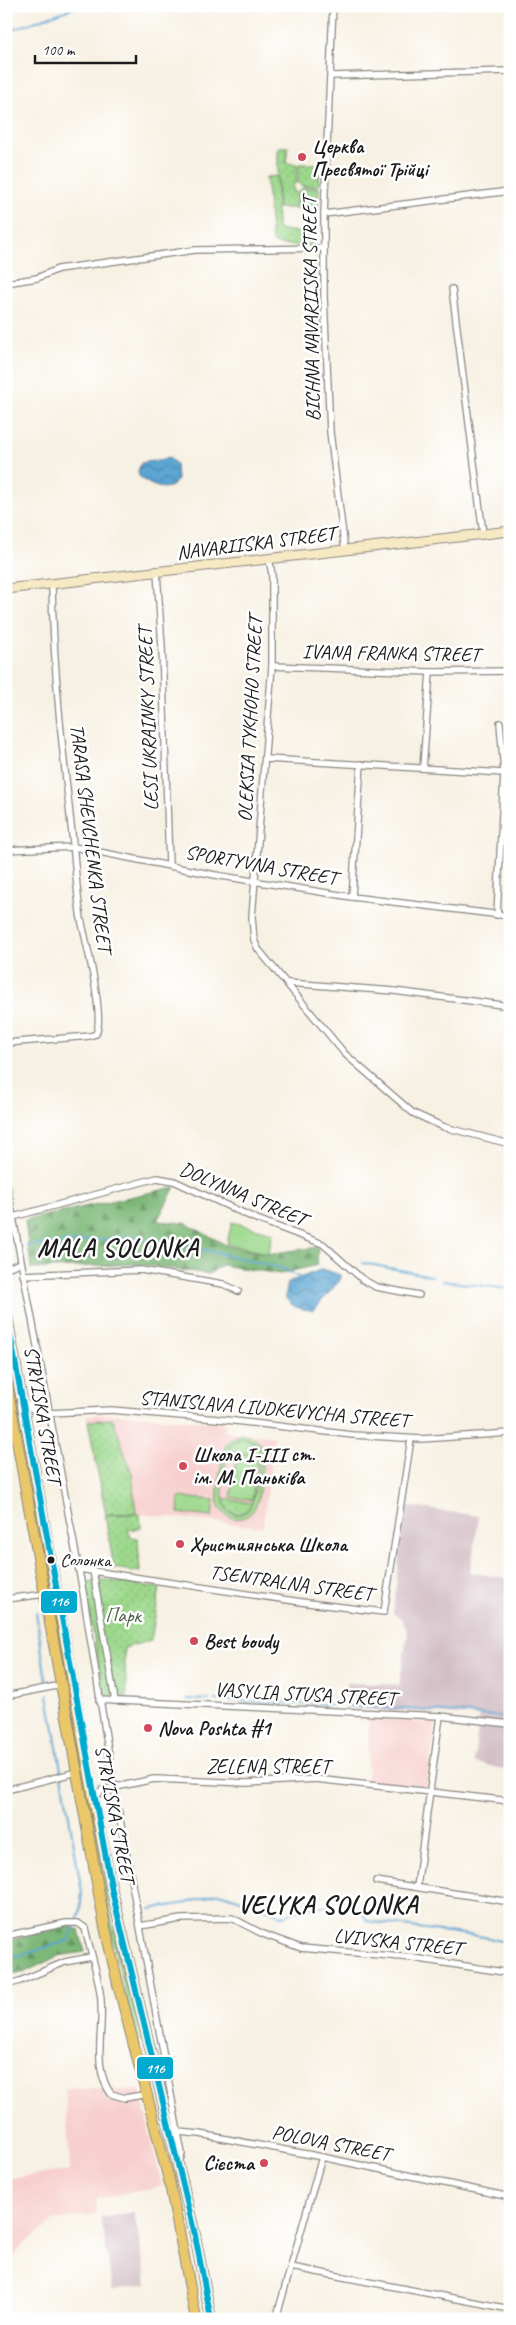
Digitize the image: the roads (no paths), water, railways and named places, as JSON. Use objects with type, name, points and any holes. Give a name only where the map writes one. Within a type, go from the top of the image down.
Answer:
[{"type":"highway","name":"STRYISKA STREET","points":[[6,1311],[94,1800],[132,1980],[195,2235],[211,2319]]},
{"type":"highway","name":"STRYISKA STREET","points":[[6,1380],[11,1427],[45,1594],[110,1946],[176,2211],[196,2319]]},
{"type":"street","name":"BICHNA NAVARIISKA STREET","points":[[333,6],[324,248],[330,432],[345,551]]},
{"type":"street","points":[[330,76],[510,71]]},
{"type":"street","points":[[324,214],[510,191]]},
{"type":"street","points":[[6,283],[37,278],[58,269],[195,250],[324,248]]},
{"type":"street","points":[[452,289],[483,534]]},
{"type":"street","name":"NAVARIISKA STREET","points":[[6,589],[510,531]]},
{"type":"street","name":"OLEKSIA TYKHOHO STREET","points":[[269,559],[272,574],[272,666],[252,917],[254,940],[258,949],[345,1054],[413,1113],[444,1127],[510,1144]]},
{"type":"street","name":"LESI UKRAINKY STREET","points":[[157,572],[162,647],[169,865]]},
{"type":"street","name":"TARASA SHEVCHENKA STREET","points":[[6,1043],[90,1036],[96,1034],[99,1030],[99,1011],[78,903],[74,847],[60,728],[52,584]]},
{"type":"street","name":"IVANA FRANKA STREET","points":[[272,666],[430,672],[510,671]]},
{"type":"street","points":[[422,768],[430,672]]},
{"type":"street","points":[[497,915],[504,773],[500,723]]},
{"type":"street","points":[[266,759],[504,773]]},
{"type":"street","points":[[352,897],[361,764]]},
{"type":"street","name":"SPORTYVNA STREET","points":[[6,850],[74,847],[352,897],[510,916]]},
{"type":"street","points":[[288,983],[394,991],[510,1006]]},
{"type":"street","name":"DOLYNNA STREET","points":[[13,1217],[158,1178],[174,1180],[254,1218],[322,1244],[362,1279],[376,1287],[419,1295]]},
{"type":"street","points":[[6,1180],[78,1569],[111,1788],[140,1926],[182,2154],[178,2164]]},
{"type":"street","points":[[6,1268],[21,1263]]},
{"type":"street","points":[[23,1275],[141,1270],[223,1284],[238,1291]]},
{"type":"street","points":[[22,1400],[35,1411],[28,1417],[27,1427]]},
{"type":"street","name":"STANISLAVA LIUDKEVYCHA STREET","points":[[35,1411],[49,1413],[111,1410],[218,1419],[347,1435],[410,1438],[510,1434]]},
{"type":"street","name":"TSENTRALNA STREET","points":[[78,1569],[308,1603],[384,1612],[410,1438]]},
{"type":"street","points":[[93,1571],[115,1701]]},
{"type":"street","points":[[6,1599],[45,1594]]},
{"type":"street","points":[[6,1696],[62,1685]]},
{"type":"street","name":"VASYLIA STUSA STREET","points":[[99,1700],[440,1716],[510,1724]]},
{"type":"street","points":[[417,1887],[440,1716]]},
{"type":"street","points":[[6,1790],[77,1772]]},
{"type":"street","points":[[90,1777],[97,1785],[111,1788]]},
{"type":"street","name":"ZELENA STREET","points":[[94,1800],[100,1791],[154,1779],[247,1783],[316,1780],[510,1801]]},
{"type":"street","points":[[376,1881],[510,1902]]},
{"type":"street","name":"LVIVSKA STREET","points":[[140,1926],[181,1919],[232,1918],[263,1934],[301,1948],[405,1957],[510,1973]]},
{"type":"street","points":[[6,1936],[66,1923],[78,1923],[85,1928],[100,1991],[103,2013],[101,2075],[111,2094],[125,2098],[148,2094]]},
{"type":"street","points":[[6,1985],[65,1962],[91,1956]]},
{"type":"street","name":"POLOVA STREET","points":[[178,2132],[200,2134],[322,2157],[510,2197]]},
{"type":"street","points":[[276,2319],[322,2157]]},
{"type":"street","points":[[291,2267],[510,2309]]},
{"type":"water","points":[[169,458],[176,464],[177,481],[173,485],[163,488],[158,487],[148,483],[139,476],[138,471],[141,463]]},
{"type":"water","points":[[323,1269],[340,1275],[341,1279],[314,1310],[298,1308],[288,1301],[285,1297],[288,1282]]},
{"type":"waterway","points":[[6,32],[79,6]]},
{"type":"waterway","points":[[26,1246],[131,1237],[210,1251],[281,1268],[301,1278]]},
{"type":"waterway","points":[[363,1263],[432,1276]]},
{"type":"waterway","points":[[442,1281],[510,1289]]},
{"type":"waterway","points":[[36,1612],[46,1681]]},
{"type":"waterway","points":[[48,1695],[82,1892],[80,1913],[77,1920]]},
{"type":"waterway","points":[[187,1699],[209,1700]]},
{"type":"waterway","points":[[215,1700],[338,1705]]},
{"type":"waterway","points":[[344,1706],[392,1708]]},
{"type":"waterway","points":[[395,1708],[510,1717]]},
{"type":"waterway","points":[[150,1909],[187,1903],[219,1893],[283,1916],[312,1907],[350,1907],[361,1909],[367,1921],[484,1937],[510,1943]]},
{"type":"waterway","points":[[67,1941],[75,1925]]},
{"type":"waterway","points":[[6,1954],[17,1956],[70,1940]]},
{"type":"place","name":"Церква Пресвятої Трійці","points":[[302,157]]},
{"type":"place","name":"Школа І-ІІІ ст. ім. М. Паньківа","points":[[183,1466]]},
{"type":"place","name":"Християнська Школа","points":[[180,1544]]},
{"type":"place","name":"Солонка","points":[[51,1560]]},
{"type":"place","name":"Best boudy","points":[[194,1641]]},
{"type":"place","name":"Nova Poshta #1","points":[[148,1728]]},
{"type":"place","name":"Сієста","points":[[264,2163]]},
{"type":"district","name":"MALA SOLONKA","points":[[118,1248]]},
{"type":"district","name":"VELYKA SOLONKA","points":[[328,1905]]},
{"type":"park label","name":"Парк","points":[[123,1615]]}]
